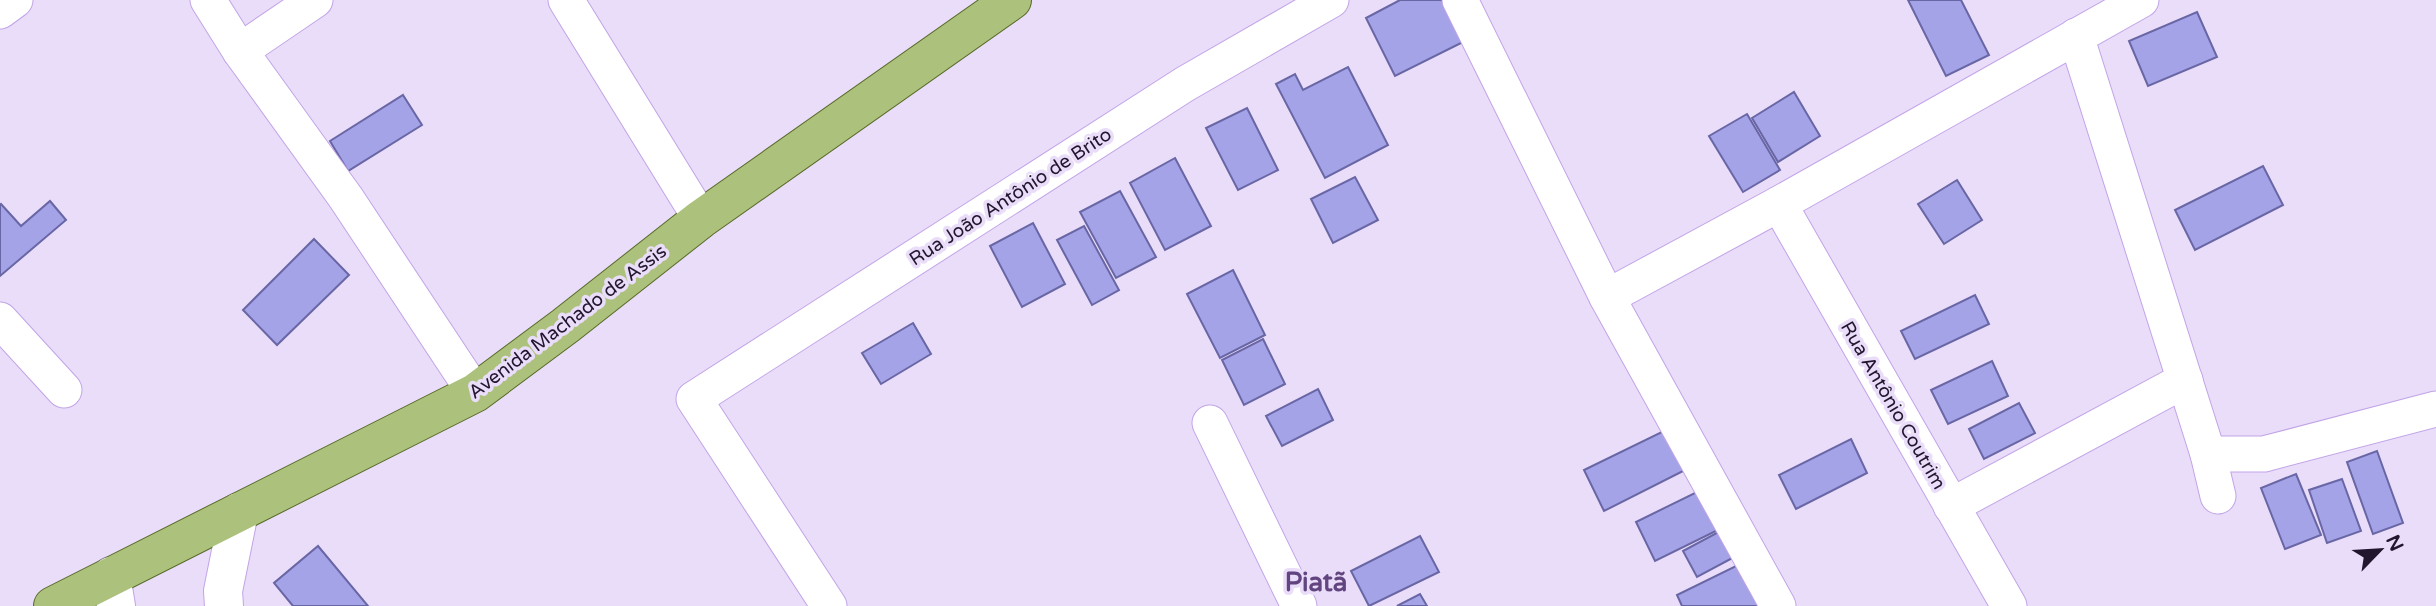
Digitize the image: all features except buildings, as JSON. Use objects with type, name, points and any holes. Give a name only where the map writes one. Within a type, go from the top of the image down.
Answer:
[{"type":"main road","name":"Avenida Machado de Assis","points":[[53,606],[114,591],[182,541],[475,393],[701,219],[1012,0]]},
{"type":"street","points":[[0,11],[15,0]]},
{"type":"street","points":[[208,0],[240,51],[346,198],[475,393]]},
{"type":"street","points":[[240,51],[315,0]]},
{"type":"street","points":[[566,0],[701,219]]},
{"type":"street","name":"Rua João Antônio de Brito","points":[[830,606],[694,399],[1185,84],[1331,0]]},
{"type":"street","points":[[1460,0],[1607,297],[1778,606]]},
{"type":"street","points":[[1607,297],[1779,204],[2141,0]]},
{"type":"street","points":[[2076,36],[2208,454],[2218,496]]},
{"type":"street","name":"Rua Antônio Coutrim","points":[[1779,204],[2009,606]]},
{"type":"street","points":[[0,320],[64,390]]},
{"type":"street","points":[[1951,506],[2185,380]]},
{"type":"street","points":[[2208,454],[2264,454],[2436,409]]},
{"type":"street","points":[[1210,423],[1299,606]]},
{"type":"street","points":[[223,598],[239,512]]},
{"type":"street","points":[[182,541],[204,562],[223,598]]},
{"type":"district","name":"Piatã","points":[[1316,582]]}]
